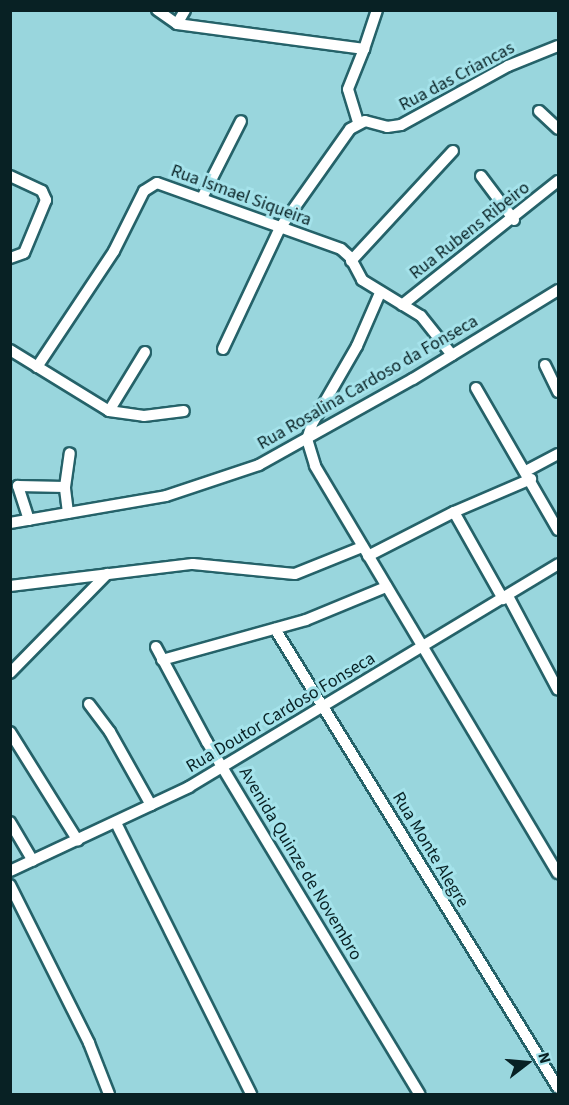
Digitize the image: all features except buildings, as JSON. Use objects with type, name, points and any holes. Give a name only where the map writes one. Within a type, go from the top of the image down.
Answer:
[{"type":"street","points":[[157,10],[177,24],[364,49]]},
{"type":"street","points":[[177,24],[185,10]]},
{"type":"street","points":[[223,349],[280,228],[345,135],[358,122],[348,90],[377,10]]},
{"type":"street","name":"Rua das Criancas","points":[[358,122],[387,127],[401,125],[508,66],[558,46]]},
{"type":"street","points":[[539,111],[558,129]]},
{"type":"street","points":[[202,198],[241,121]]},
{"type":"street","points":[[351,261],[453,151]]},
{"type":"street","points":[[10,176],[42,191],[46,200],[24,253],[10,258]]},
{"type":"street","points":[[481,176],[514,220]]},
{"type":"street","name":"Rua Rubens Ribeiro","points":[[402,305],[514,220],[558,182]]},
{"type":"street","name":"Rua Ismael Siqueira","points":[[37,367],[114,251],[147,186],[157,183],[341,249],[362,280],[421,316],[452,355]]},
{"type":"street","name":"Rua Rosalina Cardoso da Fonseca","points":[[10,523],[166,496],[218,481],[286,453],[558,290]]},
{"type":"street","points":[[380,293],[357,346],[307,439],[319,477],[558,873]]},
{"type":"street","points":[[10,350],[109,411],[144,416],[184,411]]},
{"type":"street","points":[[109,411],[145,352]]},
{"type":"street","points":[[545,365],[558,392]]},
{"type":"street","points":[[476,388],[558,530]]},
{"type":"street","points":[[69,513],[65,487],[70,453]]},
{"type":"street","points":[[10,586],[193,564],[294,574],[365,551],[454,512],[528,475],[558,454]]},
{"type":"street","points":[[28,520],[14,484],[65,487]]},
{"type":"street","points":[[454,512],[558,690]]},
{"type":"street","name":"Rua Doutor Cardoso Fonseca","points":[[10,871],[116,823],[223,767],[423,648],[558,564]]},
{"type":"street","points":[[10,673],[107,574]]},
{"type":"street","points":[[162,660],[259,630],[275,629],[386,587]]},
{"type":"street","name":"Rua Monte Alegre","points":[[275,629],[558,1088]]},
{"type":"street","name":"Avenida Quinze de Novembro","points":[[156,647],[223,767],[419,1095]]},
{"type":"street","points":[[89,704],[110,732],[151,805]]},
{"type":"street","points":[[10,732],[78,841]]},
{"type":"street","points":[[10,822],[33,861]]},
{"type":"street","points":[[116,823],[251,1095]]},
{"type":"street","points":[[10,885],[88,1043],[109,1095]]}]
